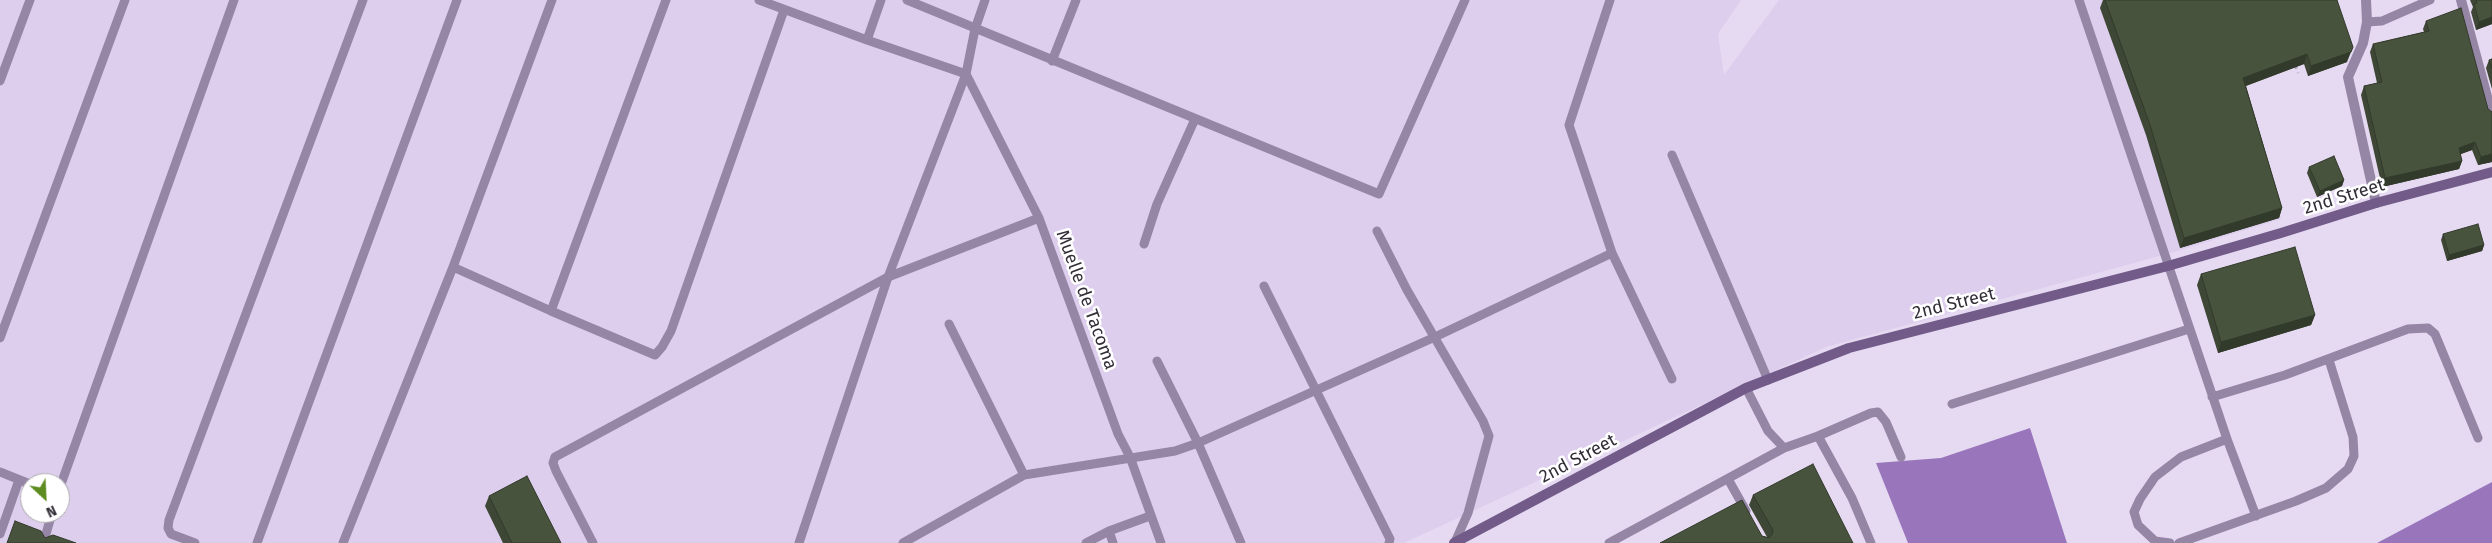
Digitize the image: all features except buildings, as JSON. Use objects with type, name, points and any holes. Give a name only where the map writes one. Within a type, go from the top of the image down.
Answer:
[{"type":"street","points":[[2366,0],[2367,22],[2363,43],[2348,77],[2376,203]]},
{"type":"street","points":[[2460,0],[2492,115]]},
{"type":"street","name":"2nd Street","points":[[1454,543],[1746,388],[1849,348],[2168,266],[2323,221],[2376,203],[2492,172]]},
{"type":"lane","points":[[0,81],[30,0]]},
{"type":"lane","points":[[0,338],[125,0]]},
{"type":"lane","points":[[65,473],[234,0]]},
{"type":"lane","points":[[195,543],[171,534],[168,528],[168,520],[363,0]]},
{"type":"lane","points":[[258,543],[456,0]]},
{"type":"lane","points":[[343,543],[453,267],[552,0]]},
{"type":"lane","points":[[551,311],[666,0]]},
{"type":"lane","points":[[759,0],[866,40],[966,74]]},
{"type":"lane","points":[[866,40],[881,0]]},
{"type":"lane","points":[[907,0],[1052,62],[1379,194],[1465,0]]},
{"type":"lane","points":[[798,543],[888,277],[966,74],[975,29],[985,0]]},
{"type":"lane","points":[[1052,62],[1076,0]]},
{"type":"lane","points":[[1610,0],[1569,125],[1612,253],[1672,379]]},
{"type":"lane","points":[[2079,0],[2212,398],[2256,516]]},
{"type":"lane","points":[[2367,22],[2382,21],[2430,0]]},
{"type":"lane","points":[[453,267],[655,355],[671,331],[784,10]]},
{"type":"lane","name":"Muelle de Tacoma","points":[[966,74],[1039,218],[1118,434],[1130,457],[1161,543]]},
{"type":"lane","points":[[1144,244],[1157,204],[1195,119]]},
{"type":"lane","points":[[1672,155],[1768,380]]},
{"type":"lane","points":[[593,543],[556,471],[553,463],[555,457],[888,277],[1039,218]]},
{"type":"lane","points":[[1377,231],[1434,337],[1483,421],[1489,436],[1468,513],[1454,543]]},
{"type":"lane","points":[[903,543],[1024,475],[1175,451],[1198,443],[1434,337],[1612,253]]},
{"type":"lane","points":[[1264,286],[1390,539],[1389,543]]},
{"type":"lane","points":[[949,324],[1024,475]]},
{"type":"lane","points":[[2212,398],[2329,360],[2408,329],[2428,328],[2435,334],[2478,438]]},
{"type":"lane","points":[[1952,404],[2189,329]]},
{"type":"lane","points":[[2178,543],[2256,516],[2326,488],[2348,469],[2354,456],[2353,437],[2329,360]]},
{"type":"lane","points":[[1158,361],[1198,443],[1241,543]]},
{"type":"lane","points":[[1746,388],[1768,431],[1784,448]]},
{"type":"lane","points":[[1609,543],[1784,448],[1818,436],[1870,413],[1878,412],[1886,422],[1901,457]]},
{"type":"lane","points":[[1818,436],[1852,498],[1871,543]]},
{"type":"lane","points":[[2170,543],[2155,542],[2138,525],[2134,512],[2140,499],[2155,477],[2180,457],[2227,439]]},
{"type":"lane","points":[[0,472],[19,480],[0,534]]},
{"type":"lane","points":[[1728,479],[1750,519]]},
{"type":"lane","points":[[1086,543],[1109,531],[1150,516]]},
{"type":"lane","points":[[44,542],[49,523]]},
{"type":"lane","points":[[1109,531],[1113,543]]},
{"type":"path","points":[[2295,64],[2298,73]]},
{"type":"shaded area","points":[[0,0],[1741,0],[1718,34],[1724,75],[1779,0],[2210,0],[2281,219],[2178,251],[1826,347],[1404,543],[0,543]]},
{"type":"shaded area","points":[[2030,428],[2067,543],[1908,543],[1876,463],[1941,458]]},
{"type":"shaded area","points":[[2492,482],[2492,543],[2377,543]]}]
